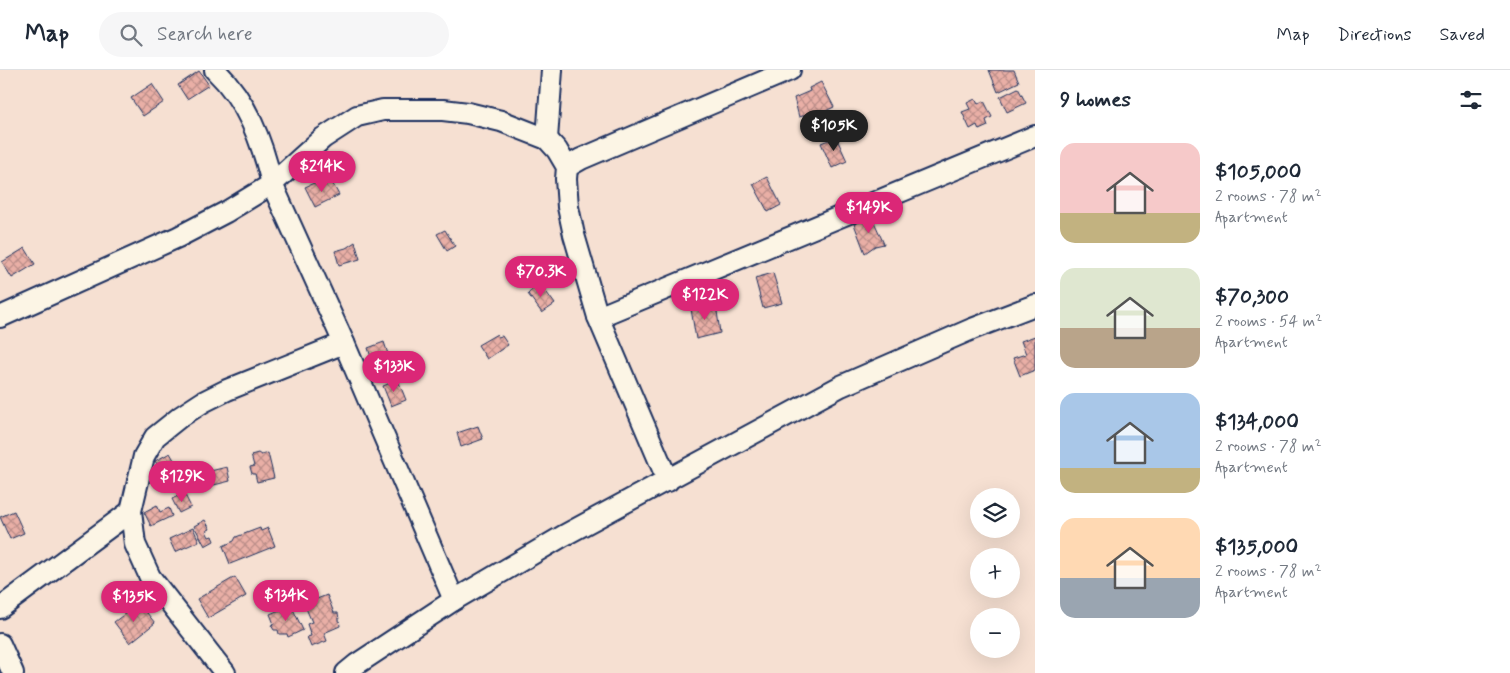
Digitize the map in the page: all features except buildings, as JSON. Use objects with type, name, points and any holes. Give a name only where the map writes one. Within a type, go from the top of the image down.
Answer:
[{"type":"street","points":[[215,70],[231,85],[248,113],[266,159],[272,184],[344,343],[454,600]]},
{"type":"street","points":[[547,139],[552,70]]},
{"type":"street","points":[[567,167],[754,77],[790,70]]},
{"type":"street","points":[[0,317],[178,237],[226,212],[272,184],[323,138],[357,116],[383,110],[434,109],[468,113],[501,121],[547,139],[557,150],[567,167],[568,207],[574,235],[598,317],[668,481]]},
{"type":"street","points":[[598,317],[1035,136]]},
{"type":"street","points":[[346,673],[454,600],[563,536],[841,386],[972,329],[1035,305]]},
{"type":"street","points":[[225,673],[150,577],[135,544],[131,511],[144,456],[155,437],[203,402],[227,390],[344,343]]},
{"type":"street","points":[[0,608],[131,511]]},
{"type":"street","points":[[0,644],[13,673]]}]
